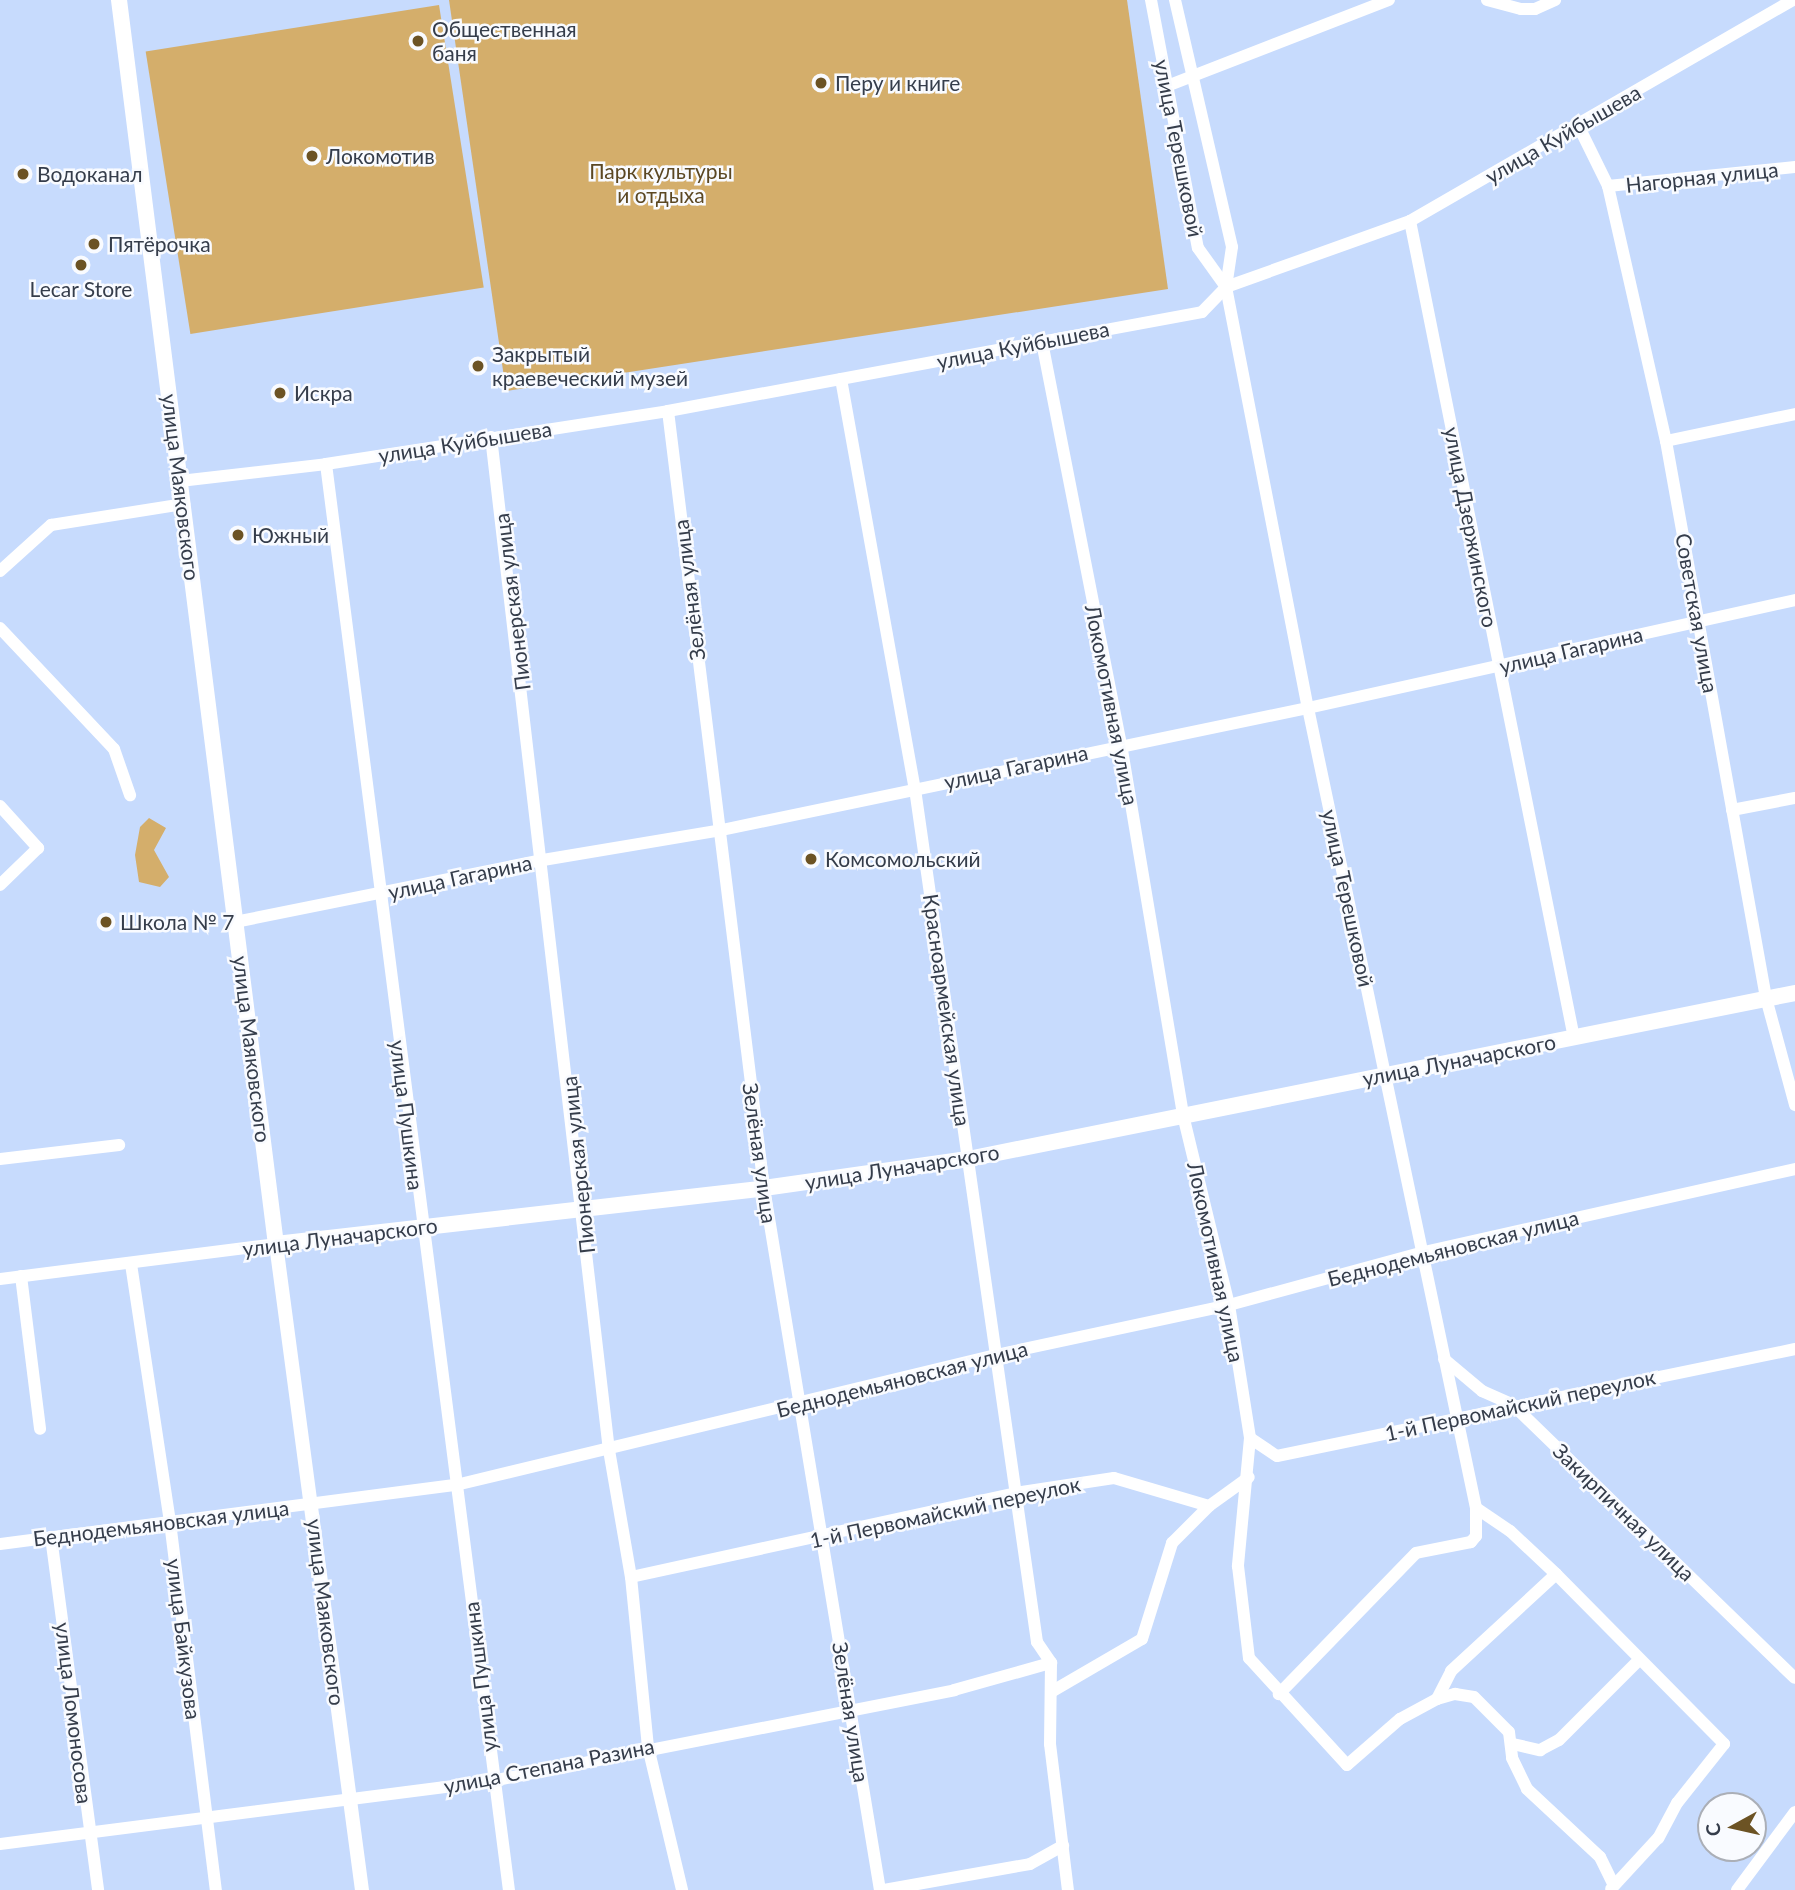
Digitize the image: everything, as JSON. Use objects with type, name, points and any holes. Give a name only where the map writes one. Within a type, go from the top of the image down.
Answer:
[{"type":"main road","name":"улица Маяковского","points":[[119,0],[276,1244]]},
{"type":"main road","name":"улица Луначарского","points":[[276,1244],[764,1188],[968,1159],[1795,993]]},
{"type":"street","name":"улица Терешковой","points":[[1151,0],[1198,248],[1226,287]]},
{"type":"street","name":"улица Терешковой","points":[[1175,0],[1232,247],[1226,287],[1308,708],[1476,1508]]},
{"type":"street","points":[[1167,86],[1389,0]]},
{"type":"street","points":[[1487,0],[1521,9],[1535,9],[1555,0]]},
{"type":"street","name":"улица Куйбышева","points":[[180,481],[326,464],[667,411],[1202,312],[1226,287],[1410,221],[1579,127],[1793,0]]},
{"type":"street","name":"Советская улица","points":[[1579,127],[1608,186],[1666,441],[1766,998],[1795,1105]]},
{"type":"street","name":"Нагорная улица","points":[[1608,186],[1795,167]]},
{"type":"street","name":"улица Дзержинского","points":[[1410,221],[1574,1038]]},
{"type":"street","name":"Локомотивная улица","points":[[1042,342],[1121,744],[1183,1115],[1229,1305],[1250,1438],[1249,1476],[1238,1566],[1249,1658],[1279,1694],[1347,1765],[1400,1719],[1437,1699],[1455,1694],[1474,1697],[1509,1732],[1513,1744],[1512,1758],[1527,1789],[1600,1857],[1612,1887]]},
{"type":"street","name":"Красноармейская улица","points":[[841,379],[915,789],[1037,1642],[1051,1663],[1050,1744],[1068,1890]]},
{"type":"street","name":"Зелёная улица","points":[[667,411],[717,831],[764,1188],[882,1890]]},
{"type":"street","points":[[1666,441],[1795,414]]},
{"type":"street","name":"Пионерская улица","points":[[491,437],[584,1208],[609,1450],[631,1577],[648,1747],[682,1890]]},
{"type":"street","name":"улица Пушкина","points":[[326,464],[492,1782],[509,1890]]},
{"type":"street","points":[[0,570],[51,525],[184,504]]},
{"type":"street","name":"улица Гагарина","points":[[235,922],[543,860],[717,831],[1121,744],[1308,708],[1795,600]]},
{"type":"street","points":[[0,628],[114,749],[130,795]]},
{"type":"street","points":[[1732,810],[1795,798]]},
{"type":"street","points":[[0,806],[38,848],[0,886]]},
{"type":"street","points":[[0,1158],[119,1144]]},
{"type":"street","name":"Беднодемьяновская улица","points":[[0,1544],[456,1485],[802,1404],[996,1354],[1229,1305],[1424,1252],[1795,1169]]},
{"type":"street","name":"улица Луначарского","points":[[0,1279],[276,1244]]},
{"type":"street","name":"улица Маяковского","points":[[276,1244],[313,1504],[362,1890]]},
{"type":"street","name":"улица Байкузова","points":[[131,1264],[170,1522],[216,1890]]},
{"type":"street","points":[[21,1276],[40,1429]]},
{"type":"street","name":"1-й Первомайский переулок","points":[[1250,1438],[1277,1456],[1513,1405],[1795,1349]]},
{"type":"street","name":"Закирпичная улица","points":[[1444,1359],[1482,1391],[1513,1405],[1795,1678]]},
{"type":"street","points":[[1051,1692],[1142,1639],[1172,1543],[1209,1506],[1249,1476]]},
{"type":"street","name":"1-й Первомайский переулок","points":[[631,1577],[824,1538],[1015,1493],[1114,1478],[1209,1506]]},
{"type":"street","points":[[1476,1508],[1510,1531],[1556,1574],[1638,1661],[1724,1744],[1702,1777],[1677,1803],[1658,1838],[1612,1887]]},
{"type":"street","points":[[1279,1694],[1416,1553],[1471,1542],[1475,1536],[1476,1508]]},
{"type":"street","name":"улица Ломоносова","points":[[51,1537],[98,1890]]},
{"type":"street","points":[[1437,1699],[1451,1671],[1556,1574]]},
{"type":"street","points":[[1513,1744],[1540,1750],[1559,1740],[1638,1661]]},
{"type":"street","name":"улица Степана Разина","points":[[0,1844],[492,1782],[648,1747],[954,1690],[1051,1663]]},
{"type":"street","points":[[1737,1890],[1795,1812]]},
{"type":"street","points":[[882,1890],[1030,1864],[1063,1846]]},
{"type":"green space","name":"Парк культуры и отдыха","points":[[449,0],[1127,0],[1168,289],[506,391]]},
{"type":"green space","name":"Локомотив","points":[[439,5],[484,287],[190,334],[146,51]]},
{"type":"green space","points":[[149,818],[166,828],[154,850],[169,877],[160,887],[139,882],[135,855],[140,827]]},
{"type":"place","name":"Общественная баня","points":[[418,41]]},
{"type":"place","name":"Перу и книге","points":[[821,83]]},
{"type":"place","name":"Локомотив","points":[[312,156]]},
{"type":"place","name":"Водоканал","points":[[23,174]]},
{"type":"place","name":"Пятёрочка","points":[[94,244]]},
{"type":"place","name":"Lecar Store","points":[[81,265]]},
{"type":"place","name":"Закрытый краевеческий музей","points":[[478,366]]},
{"type":"place","name":"Искра","points":[[280,393]]},
{"type":"place","name":"Южный","points":[[238,535]]},
{"type":"place","name":"Комсомольский","points":[[811,859]]},
{"type":"place","name":"Школа № 7","points":[[106,922]]}]
